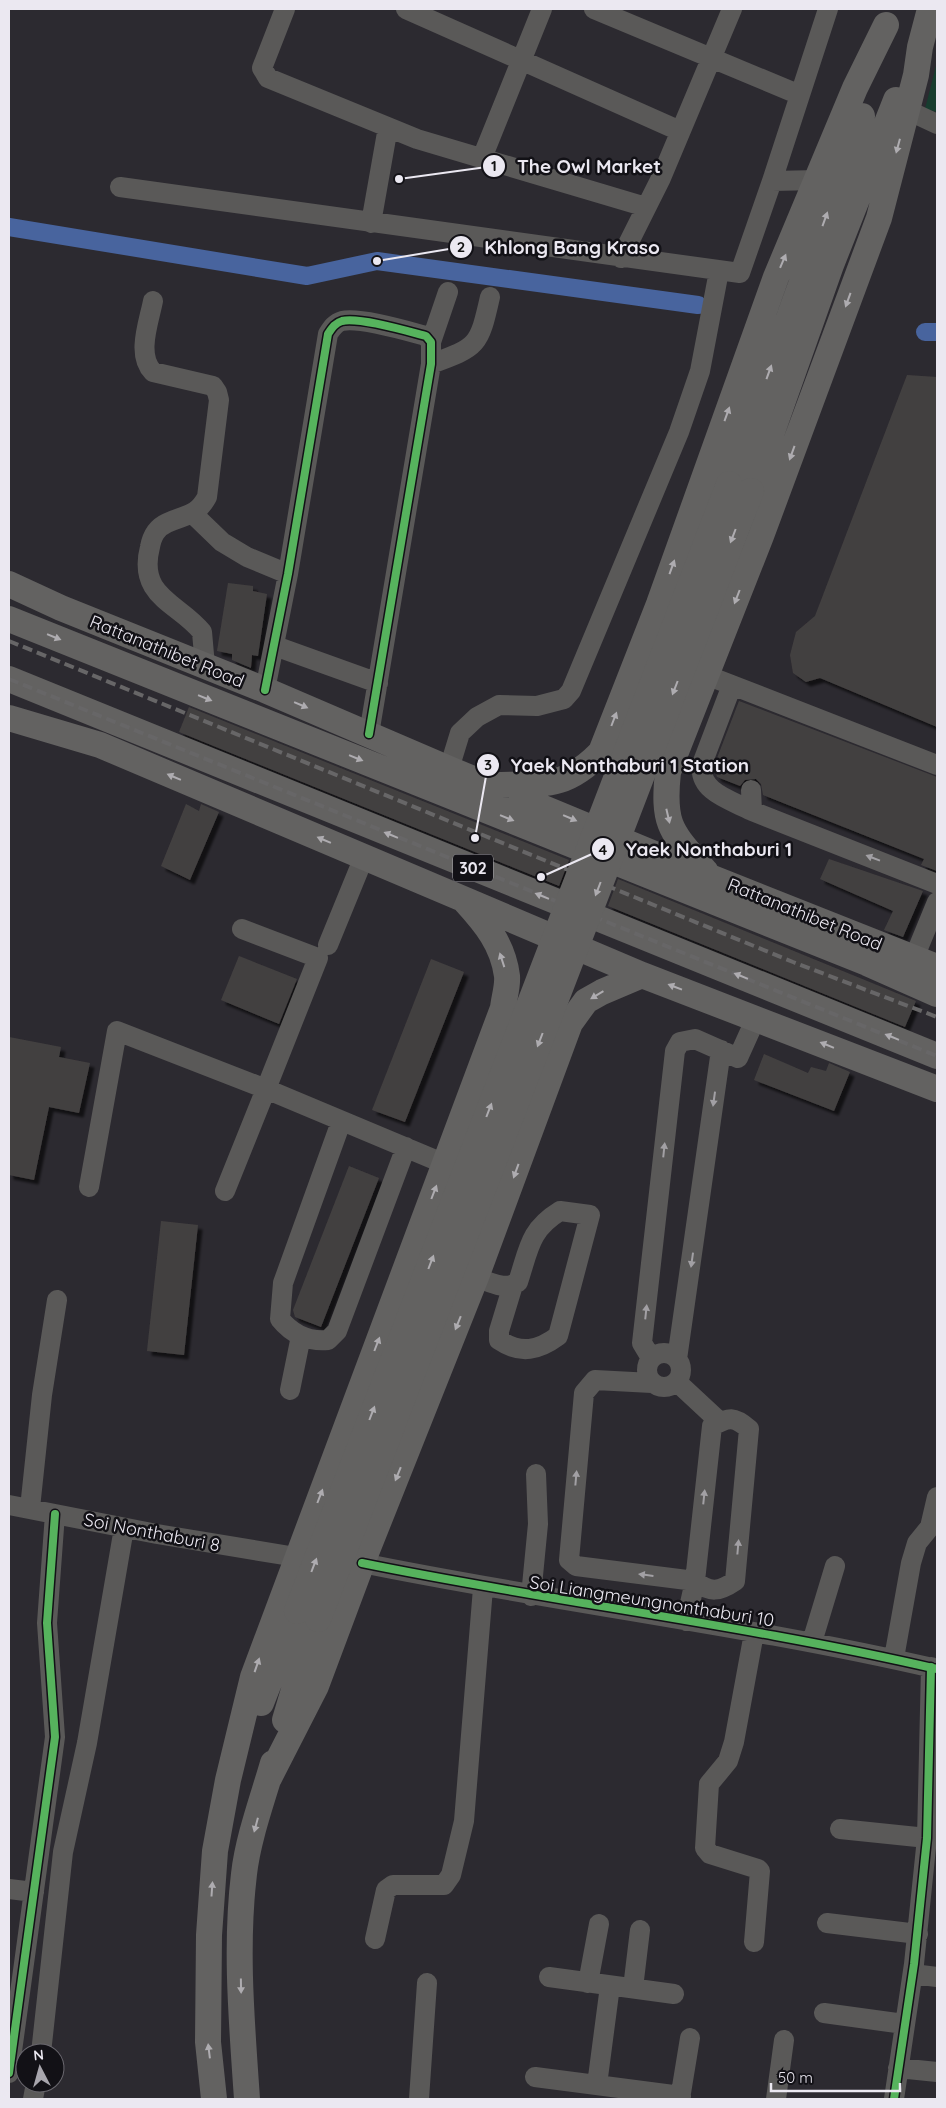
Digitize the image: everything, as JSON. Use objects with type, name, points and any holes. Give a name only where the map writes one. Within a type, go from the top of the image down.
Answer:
[{"type":"main road","points":[[710,877],[677,838],[668,821],[665,801],[668,772],[761,536],[879,218],[916,76],[920,47],[930,9]]},
{"type":"main road","points":[[740,487],[857,131],[875,72],[888,17]]},
{"type":"main road","points":[[493,786],[543,784],[565,779],[585,769],[601,752],[659,604],[776,277],[855,88],[888,17]]},
{"type":"main road","points":[[228,1780],[278,1661],[308,1615],[740,487],[831,265],[891,110],[920,47]]},
{"type":"main road","name":"Rattanathibet Road","points":[[9,584],[61,608],[265,690],[449,769],[710,877],[926,962]]},
{"type":"main road","points":[[9,598],[61,608]]},
{"type":"main road","name":"Rattanathibet Road","points":[[9,619],[849,956],[937,994]]},
{"type":"main road","name":"302","points":[[9,679],[937,1056]]},
{"type":"main road","points":[[9,699],[100,745]]},
{"type":"main road","name":"302","points":[[9,718],[100,745],[642,975],[937,1089]]},
{"type":"main road","points":[[601,752],[619,784],[635,789],[649,789],[668,772]]},
{"type":"main road","points":[[214,2099],[208,2042],[209,1935],[215,1851],[228,1780],[253,1677],[296,1557],[503,1008],[507,978],[503,959],[490,929],[465,901]]},
{"type":"main road","points":[[269,1778],[316,1686],[362,1563],[476,1277],[570,1023],[586,1002],[602,992],[642,975]]},
{"type":"main road","points":[[503,1008],[517,988],[536,983],[550,986],[563,996],[569,1010],[570,1023]]},
{"type":"main road","points":[[247,2099],[242,2034],[240,1938],[244,1872],[302,1663],[308,1615]]},
{"type":"street","points":[[285,9],[262,68],[268,78],[418,139],[646,206]]},
{"type":"street","points":[[406,9],[680,131]]},
{"type":"street","points":[[482,158],[520,59],[542,9]]},
{"type":"street","points":[[594,9],[800,95]]},
{"type":"street","points":[[621,258],[680,131],[732,9]]},
{"type":"street","points":[[120,187],[740,273],[800,95],[824,10]]},
{"type":"street","points":[[907,110],[937,124]]},
{"type":"street","points":[[371,222],[388,128]]},
{"type":"street","points":[[772,181],[818,180]]},
{"type":"street","points":[[449,769],[460,733],[477,717],[499,705],[537,706],[564,699],[571,691],[679,432],[700,371],[719,271]]},
{"type":"street","points":[[369,734],[431,364],[431,342],[448,292]]},
{"type":"street","points":[[431,364],[461,354],[473,346],[483,326],[490,297]]},
{"type":"street","points":[[153,301],[144,352],[146,366],[153,372],[213,386],[219,400],[207,497],[201,508],[193,514],[165,523],[154,532],[147,563],[152,584],[165,602],[202,632],[205,666]]},
{"type":"street","points":[[265,690],[288,574],[328,334],[333,326],[342,322],[355,321],[426,336],[431,342]]},
{"type":"street","points":[[193,514],[222,542],[247,557],[288,574]]},
{"type":"street","points":[[275,646],[378,683]]},
{"type":"street","points":[[706,675],[937,764]]},
{"type":"street","points":[[732,685],[701,773],[703,781],[710,789],[752,811],[920,872],[937,884]]},
{"type":"street","points":[[751,790],[752,811]]},
{"type":"street","points":[[328,945],[364,857]]},
{"type":"street","points":[[926,962],[937,902]]},
{"type":"street","points":[[225,1191],[318,958],[242,929]]},
{"type":"street","points":[[651,1358],[642,1343],[675,1051],[680,1042],[695,1038],[738,1058],[756,1018]]},
{"type":"street","points":[[88,1187],[117,1031],[266,1089],[445,1164]]},
{"type":"street","points":[[686,1622],[694,1581],[712,1426],[726,1419],[739,1420],[749,1429],[735,1581],[723,1589],[705,1589],[694,1581],[576,1566],[569,1560],[584,1393],[595,1380],[652,1383],[668,1387],[677,1382],[682,1370],[678,1359],[721,1050]]},
{"type":"street","points":[[341,1122],[283,1283],[280,1319],[288,1330],[301,1336],[319,1341],[328,1340],[337,1331],[406,1147]]},
{"type":"street","points":[[476,1277],[505,1287],[513,1285],[518,1282],[534,1232],[546,1220],[560,1210],[590,1215],[558,1336],[544,1347],[530,1350],[507,1345],[499,1340],[513,1285]]},
{"type":"street","points":[[30,1508],[42,1395],[57,1300]]},
{"type":"street","points":[[290,1390],[301,1336]]},
{"type":"street","points":[[652,1383],[646,1368],[651,1358],[662,1353],[673,1355],[678,1359]]},
{"type":"street","points":[[677,1382],[720,1422]]},
{"type":"street","points":[[531,1596],[538,1524],[536,1474]]},
{"type":"street","points":[[894,1658],[911,1562],[917,1543],[930,1527],[937,1497]]},
{"type":"street","name":"Soi Nonthaburi 8","points":[[9,1505],[124,1528],[296,1557]]},
{"type":"street","points":[[9,2073],[55,1736],[47,1623],[55,1514]]},
{"type":"street","points":[[41,2043],[63,1852],[87,1743],[124,1528]]},
{"type":"street","name":"Soi Liangmeungnonthaburi 10","points":[[362,1563],[483,1588],[812,1642],[934,1668]]},
{"type":"street","points":[[812,1642],[835,1566]]},
{"type":"street","points":[[375,1939],[386,1890],[394,1885],[444,1885],[451,1875],[464,1821],[483,1588]]},
{"type":"street","points":[[754,1633],[731,1752],[728,1761],[710,1784],[705,1848],[710,1854],[760,1871],[754,1942]]},
{"type":"street","points":[[894,2099],[918,1934],[928,1838],[934,1668]]},
{"type":"street","points":[[840,1829],[928,1838]]},
{"type":"street","points":[[9,1889],[34,1892]]},
{"type":"street","points":[[588,1983],[599,1924]]},
{"type":"street","points":[[827,1924],[918,1934]]},
{"type":"street","points":[[632,1988],[640,1930]]},
{"type":"street","points":[[912,1974],[937,1977]]},
{"type":"street","points":[[549,1977],[674,1994]]},
{"type":"street","points":[[418,2099],[427,1983]]},
{"type":"street","points":[[597,2085],[610,1986]]},
{"type":"street","points":[[824,2013],[904,2024]]},
{"type":"street","points":[[535,2077],[681,2097],[690,2038]]},
{"type":"street","points":[[776,2099],[784,2040]]},
{"type":"street","points":[[898,2068],[937,2072]]},
{"type":"green space","points":[[937,62],[937,112],[925,109]]},
{"type":"building","points":[[907,375],[937,377],[937,727],[820,678],[806,682],[793,673],[790,655],[796,632],[815,616]]},
{"type":"building","points":[[228,583],[253,586],[253,591],[267,594],[258,656],[252,655],[251,668],[232,660],[232,654],[217,651]]},
{"type":"building","points":[[739,701],[937,777],[937,871],[921,865],[924,859],[763,795],[761,784],[756,779],[745,780],[740,786],[717,777],[714,766]]},
{"type":"building","points":[[189,707],[569,860],[559,886],[179,732]]},
{"type":"building","points":[[186,804],[199,811],[201,804],[219,812],[190,880],[161,866]]},
{"type":"building","points":[[829,859],[923,891],[903,937],[884,930],[893,911],[820,879]]},
{"type":"building","points":[[618,879],[916,1001],[905,1027],[608,906]]},
{"type":"building","points":[[239,956],[297,979],[279,1024],[221,1000]]},
{"type":"building","points":[[431,959],[464,972],[405,1122],[372,1110]]},
{"type":"building","points":[[9,1037],[61,1047],[59,1057],[90,1063],[79,1113],[49,1107],[34,1180],[9,1175]]},
{"type":"building","points":[[764,1054],[808,1073],[811,1067],[826,1071],[829,1063],[850,1072],[834,1111],[754,1080]]},
{"type":"building","points":[[349,1166],[379,1178],[321,1327],[295,1317],[293,1310]]},
{"type":"building","points":[[161,1221],[198,1225],[184,1355],[147,1351]]},
{"type":"waterway","points":[[9,227],[307,276],[377,261],[698,305]]},
{"type":"waterway","points":[[925,332],[937,332]]},
{"type":"railway","points":[[9,641],[793,962],[937,1017]]},
{"type":"railway","points":[[9,679],[937,1056]]},
{"type":"cycle path","points":[[265,690],[288,574],[328,334],[337,323],[350,320],[384,325],[426,336],[431,342],[431,364],[369,734]]},
{"type":"cycle path","points":[[9,2073],[55,1737],[47,1623],[55,1514]]},
{"type":"cycle path","points":[[362,1563],[506,1590],[794,1639],[937,1669]]},
{"type":"cycle path","points":[[894,2099],[914,1964],[927,1838],[931,1667]]},
{"type":"place","name":"The Owl Market","points":[[399,179]]},
{"type":"place","name":"Khlong Bang Kraso","points":[[377,261]]},
{"type":"place","name":"Yaek Nonthaburi 1 Station","points":[[475,838]]},
{"type":"place","name":"Yaek Nonthaburi 1","points":[[541,877]]}]
